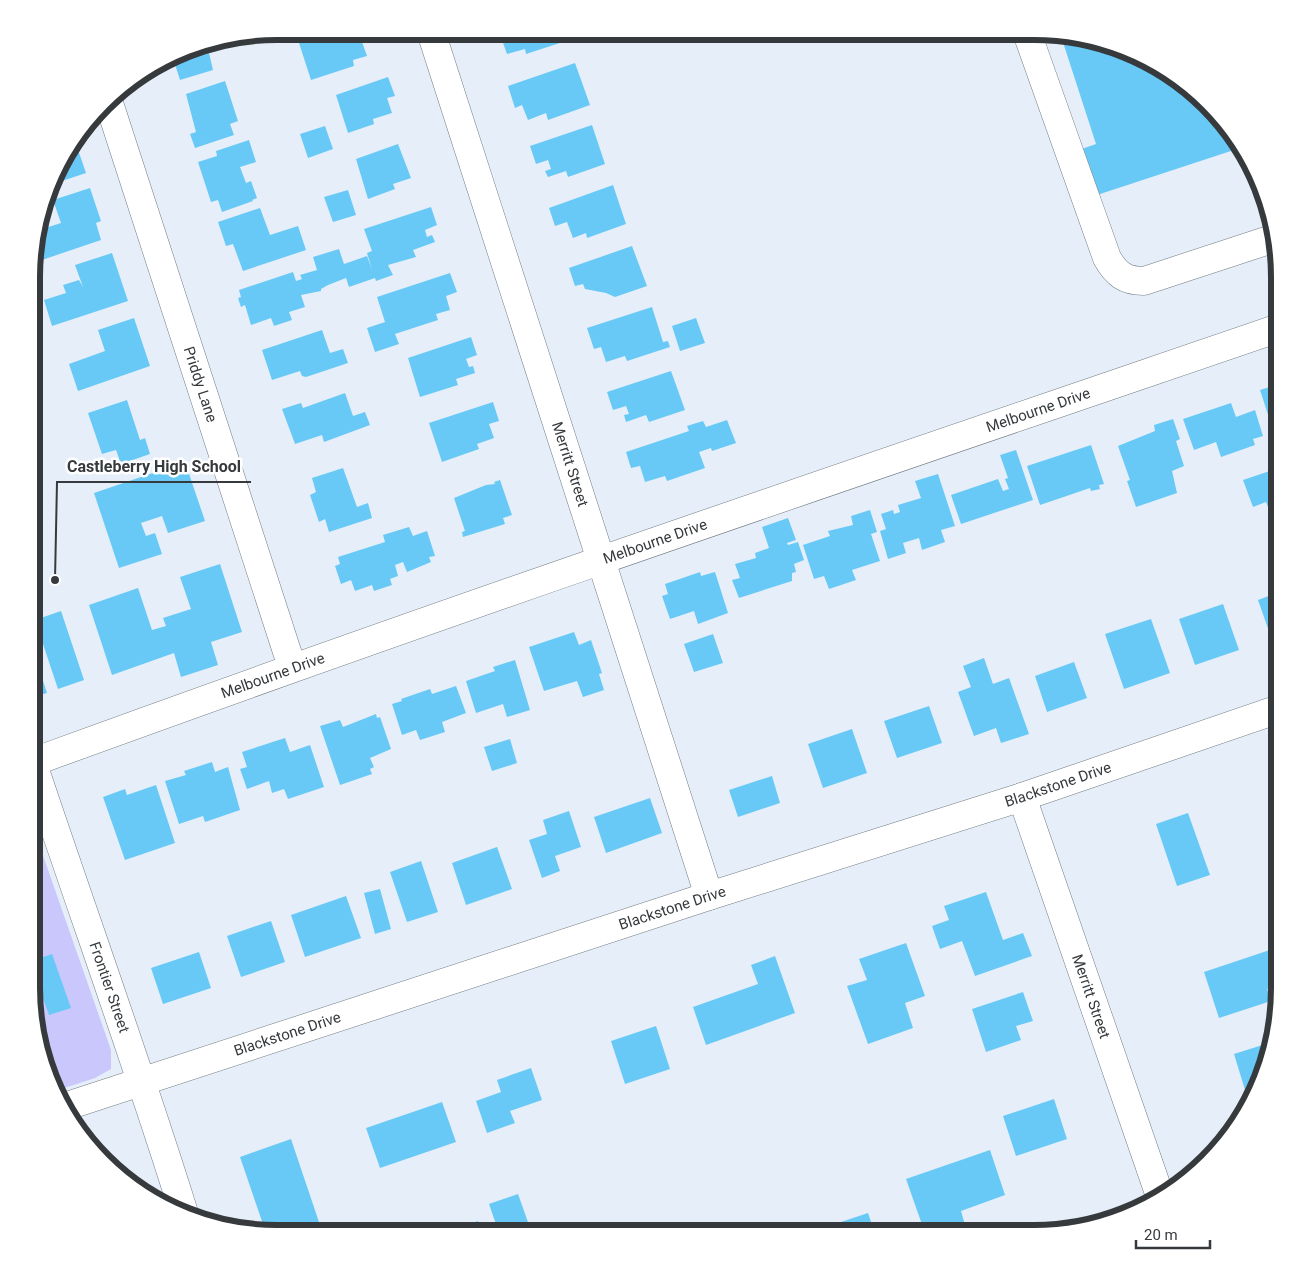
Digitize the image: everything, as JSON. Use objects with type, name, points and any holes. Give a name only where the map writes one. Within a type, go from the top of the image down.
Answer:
[{"type":"street","name":"Merritt Street","points":[[434,40],[709,896]]},
{"type":"street","points":[[1030,40],[1114,271],[1130,281],[1144,281],[1268,240]]},
{"type":"street","name":"Priddy Lane","points":[[111,108],[292,667]]},
{"type":"street","name":"Melbourne Drive","points":[[40,760],[292,667],[1271,331]]},
{"type":"street","name":"Blackstone Drive","points":[[71,1105],[709,896],[1022,797],[1271,712]]},
{"type":"street","name":"Frontier Street","points":[[40,784],[88,930],[143,1081],[182,1205]]},
{"type":"street","name":"Merritt Street","points":[[1022,797],[1158,1190]]},
{"type":"shaded area","points":[[40,847],[111,1050],[111,1069],[95,1078],[62,1089],[48,1049],[42,1019],[40,988]]},
{"type":"building","points":[[307,40],[368,40],[362,42],[367,56],[353,60],[354,66],[311,80],[299,43]]},
{"type":"building","points":[[502,40],[566,41],[526,54],[525,49],[507,54]]},
{"type":"building","points":[[1063,42],[1095,48],[1125,58],[1166,80],[1202,109],[1234,150],[1091,197],[1076,151],[1096,144]]},
{"type":"building","points":[[216,48],[217,51],[209,53],[213,70],[180,80],[175,63]]},
{"type":"building","points":[[575,63],[590,105],[548,120],[546,113],[528,120],[522,105],[515,108],[508,86]]},
{"type":"building","points":[[388,77],[395,96],[387,98],[392,113],[373,119],[374,124],[348,133],[336,95]]},
{"type":"building","points":[[225,81],[238,121],[230,124],[234,135],[195,148],[190,134],[196,132],[186,94]]},
{"type":"building","points":[[592,125],[605,164],[568,177],[566,171],[548,177],[545,171],[551,169],[548,160],[536,164],[530,146]]},
{"type":"building","points":[[325,126],[333,149],[308,158],[300,134]]},
{"type":"building","points":[[249,140],[256,162],[240,167],[246,183],[251,181],[257,198],[222,212],[218,200],[211,202],[198,162],[217,156],[216,151]]},
{"type":"building","points":[[398,144],[411,178],[393,184],[395,189],[368,199],[356,159]]},
{"type":"building","points":[[78,149],[86,173],[60,182]]},
{"type":"building","points":[[613,185],[626,224],[587,238],[586,233],[573,238],[567,222],[555,226],[549,208]]},
{"type":"building","points":[[90,188],[101,221],[96,223],[101,240],[41,260],[46,228],[61,223],[53,200]]},
{"type":"building","points":[[348,190],[356,215],[333,222],[324,197]]},
{"type":"building","points":[[431,207],[437,225],[425,230],[427,237],[432,235],[435,242],[413,250],[416,257],[388,265],[393,275],[376,281],[375,278],[349,287],[346,278],[328,285],[321,289],[321,291],[301,295],[305,307],[289,312],[292,320],[274,326],[271,318],[251,325],[245,305],[241,307],[238,298],[241,297],[239,290],[293,272],[296,281],[302,279],[300,275],[317,270],[313,257],[339,249],[344,264],[367,256],[372,270],[367,253],[372,251],[364,229]]},
{"type":"building","points":[[260,208],[270,235],[298,226],[306,250],[243,271],[233,244],[226,246],[218,222]]},
{"type":"building","points":[[632,246],[647,286],[615,297],[606,293],[585,289],[583,284],[575,286],[569,268]]},
{"type":"building","points":[[112,253],[128,301],[52,326],[44,300],[66,293],[63,285],[79,280],[83,287],[75,265]]},
{"type":"building","points":[[450,273],[457,292],[446,296],[450,310],[436,314],[438,320],[395,334],[399,344],[375,352],[367,328],[385,322],[377,297]]},
{"type":"building","points":[[652,307],[663,342],[668,341],[670,347],[627,361],[625,356],[606,362],[601,347],[594,349],[587,328]]},
{"type":"building","points":[[134,318],[150,366],[78,391],[69,364],[105,351],[98,330]]},
{"type":"building","points":[[696,318],[705,343],[680,351],[672,326]]},
{"type":"building","points":[[322,330],[330,353],[343,349],[348,363],[306,377],[302,376],[300,371],[272,380],[262,350]]},
{"type":"building","points":[[471,337],[477,355],[466,359],[469,367],[473,366],[475,373],[456,379],[458,385],[420,397],[408,358]]},
{"type":"building","points":[[671,371],[685,410],[649,422],[646,415],[626,422],[624,415],[629,414],[626,406],[613,410],[607,392]]},
{"type":"building","points":[[1271,387],[1271,424],[1260,390]]},
{"type":"building","points":[[345,393],[353,416],[365,412],[370,425],[324,442],[322,435],[295,444],[282,409],[301,403],[303,408]]},
{"type":"building","points":[[127,400],[140,440],[145,438],[150,454],[121,464],[116,450],[102,454],[88,413]]},
{"type":"building","points":[[493,402],[499,421],[489,424],[494,438],[477,444],[479,449],[442,462],[429,423]]},
{"type":"building","points":[[1231,403],[1236,417],[1255,410],[1263,436],[1253,439],[1255,445],[1221,457],[1216,442],[1194,450],[1183,419]]},
{"type":"building","points":[[1173,419],[1180,439],[1176,441],[1184,466],[1172,471],[1177,493],[1136,507],[1127,481],[1130,480],[1118,446],[1155,431],[1154,425]]},
{"type":"building","points":[[727,420],[736,443],[712,451],[711,448],[699,452],[705,468],[667,481],[665,476],[645,482],[640,466],[631,468],[626,452],[689,431],[687,426],[703,421],[706,427]]},
{"type":"building","points":[[1091,445],[1104,484],[1099,485],[1100,489],[1091,491],[1090,488],[1040,505],[1027,466]]},
{"type":"building","points":[[1016,450],[1033,500],[961,524],[951,495],[998,479],[1003,491],[1009,489],[1005,479],[1008,478],[1000,455]]},
{"type":"building","points":[[185,462],[205,521],[168,533],[162,516],[141,523],[146,536],[155,533],[162,554],[119,568],[94,493]]},
{"type":"building","points":[[343,468],[357,507],[368,503],[372,518],[329,532],[325,519],[319,522],[310,495],[316,492],[312,478]]},
{"type":"building","points":[[1271,471],[1271,512],[1266,502],[1253,507],[1243,480]]},
{"type":"building","points":[[938,474],[955,526],[941,530],[945,542],[922,550],[919,538],[903,543],[906,553],[888,559],[880,531],[886,529],[881,514],[893,510],[894,514],[900,512],[898,505],[921,498],[915,481]]},
{"type":"building","points":[[500,480],[512,515],[503,518],[505,524],[463,537],[462,532],[465,531],[454,498],[486,485],[495,484],[494,482]]},
{"type":"building","points":[[870,510],[877,532],[871,534],[880,561],[852,570],[856,580],[829,589],[824,576],[814,579],[803,545],[830,536],[828,531],[853,525],[851,516]]},
{"type":"building","points":[[788,518],[796,540],[787,543],[788,545],[798,542],[804,560],[794,564],[796,572],[792,573],[792,581],[739,598],[732,580],[740,578],[735,564],[756,558],[755,553],[769,548],[762,527]]},
{"type":"building","points":[[409,527],[413,536],[427,531],[435,556],[429,557],[431,562],[407,572],[403,562],[395,565],[398,576],[390,579],[392,585],[374,591],[372,585],[355,591],[351,580],[341,584],[335,566],[340,564],[338,557],[385,542],[383,535]]},
{"type":"building","points":[[220,564],[242,632],[211,642],[218,665],[181,677],[174,653],[112,675],[89,605],[138,588],[152,630],[166,626],[163,618],[191,609],[180,577]]},
{"type":"building","points":[[700,572],[701,576],[715,572],[728,613],[698,624],[694,611],[670,619],[662,596],[668,594],[665,584]]},
{"type":"building","points":[[1271,595],[1271,637],[1258,600]]},
{"type":"building","points":[[1223,604],[1239,650],[1195,665],[1179,619]]},
{"type":"building","points":[[61,611],[84,680],[58,689],[40,635],[40,618]]},
{"type":"building","points":[[1151,619],[1170,673],[1124,689],[1105,634]]},
{"type":"building","points":[[574,632],[579,645],[591,640],[602,673],[599,674],[604,690],[583,697],[577,681],[544,691],[529,647]]},
{"type":"building","points":[[713,634],[723,663],[694,672],[684,644]]},
{"type":"building","points":[[984,658],[993,684],[1009,678],[1029,734],[1001,743],[996,728],[974,736],[958,692],[971,687],[963,666]]},
{"type":"building","points":[[515,660],[530,710],[507,717],[503,704],[476,713],[466,681],[495,671],[493,667]]},
{"type":"building","points":[[1074,662],[1087,698],[1047,712],[1035,676]]},
{"type":"building","points":[[40,671],[47,693],[40,695]]},
{"type":"building","points":[[456,686],[466,713],[442,722],[445,732],[420,740],[416,730],[402,735],[392,704],[430,689],[432,694]]},
{"type":"building","points":[[929,706],[942,743],[897,758],[884,721]]},
{"type":"building","points":[[376,714],[377,718],[380,717],[391,749],[370,758],[374,767],[370,769],[372,774],[340,785],[320,726],[340,720],[343,727]]},
{"type":"building","points":[[852,729],[867,773],[823,788],[808,744]]},
{"type":"building","points":[[285,738],[290,752],[310,745],[324,787],[288,799],[284,789],[272,793],[269,781],[247,789],[240,769],[247,767],[242,752]]},
{"type":"building","points":[[510,739],[517,763],[492,771],[484,747]]},
{"type":"building","points":[[212,762],[215,772],[228,767],[240,810],[205,822],[203,816],[179,824],[165,781],[186,775],[184,771]]},
{"type":"building","points":[[772,776],[780,803],[738,817],[729,790]]},
{"type":"building","points":[[156,785],[175,843],[125,860],[103,797],[125,789],[127,795]]},
{"type":"building","points":[[650,798],[662,833],[606,853],[594,817]]},
{"type":"building","points":[[569,811],[581,847],[555,856],[560,871],[542,878],[529,840],[547,834],[543,820]]},
{"type":"building","points":[[1188,813],[1210,875],[1177,886],[1156,824]]},
{"type":"building","points":[[497,847],[512,889],[466,905],[452,863]]},
{"type":"building","points":[[421,861],[438,912],[407,922],[390,872]]},
{"type":"building","points":[[380,889],[391,929],[375,934],[364,893]]},
{"type":"building","points":[[986,892],[1003,940],[1023,933],[1032,956],[975,976],[962,941],[940,949],[932,926],[949,920],[944,906]]},
{"type":"building","points":[[346,896],[361,938],[305,957],[291,915]]},
{"type":"building","points":[[271,921],[285,962],[241,977],[227,936]]},
{"type":"building","points":[[906,943],[925,996],[905,1003],[913,1028],[868,1044],[847,986],[867,980],[859,959]]},
{"type":"building","points":[[1271,950],[1271,988],[1267,989],[1270,1001],[1219,1018],[1204,972]]},
{"type":"building","points":[[199,952],[211,988],[163,1004],[151,968]]},
{"type":"building","points":[[52,954],[71,1008],[49,1015],[40,990],[40,958]]},
{"type":"building","points":[[775,956],[795,1013],[706,1045],[693,1007],[758,984],[751,965]]},
{"type":"building","points":[[1023,992],[1033,1021],[1016,1026],[1021,1040],[986,1052],[972,1009]]},
{"type":"building","points":[[656,1026],[670,1069],[625,1084],[611,1041]]},
{"type":"building","points":[[1264,1045],[1246,1094],[1234,1054]]},
{"type":"building","points":[[531,1068],[542,1100],[510,1111],[515,1123],[487,1133],[476,1101],[501,1092],[497,1080]]},
{"type":"building","points":[[1054,1099],[1067,1139],[1016,1156],[1003,1116]]},
{"type":"building","points":[[442,1102],[456,1142],[380,1168],[366,1128]]},
{"type":"building","points":[[291,1139],[320,1225],[263,1224],[240,1157]]},
{"type":"building","points":[[990,1150],[1005,1195],[961,1211],[965,1225],[922,1225],[906,1179]]},
{"type":"building","points":[[518,1194],[529,1225],[496,1225],[489,1204]]},
{"type":"building","points":[[868,1213],[872,1225],[832,1225]]},
{"type":"building","points":[[478,1221],[479,1225],[467,1225]]},
{"type":"place","name":"Castleberry High School","points":[[55,580]]}]
